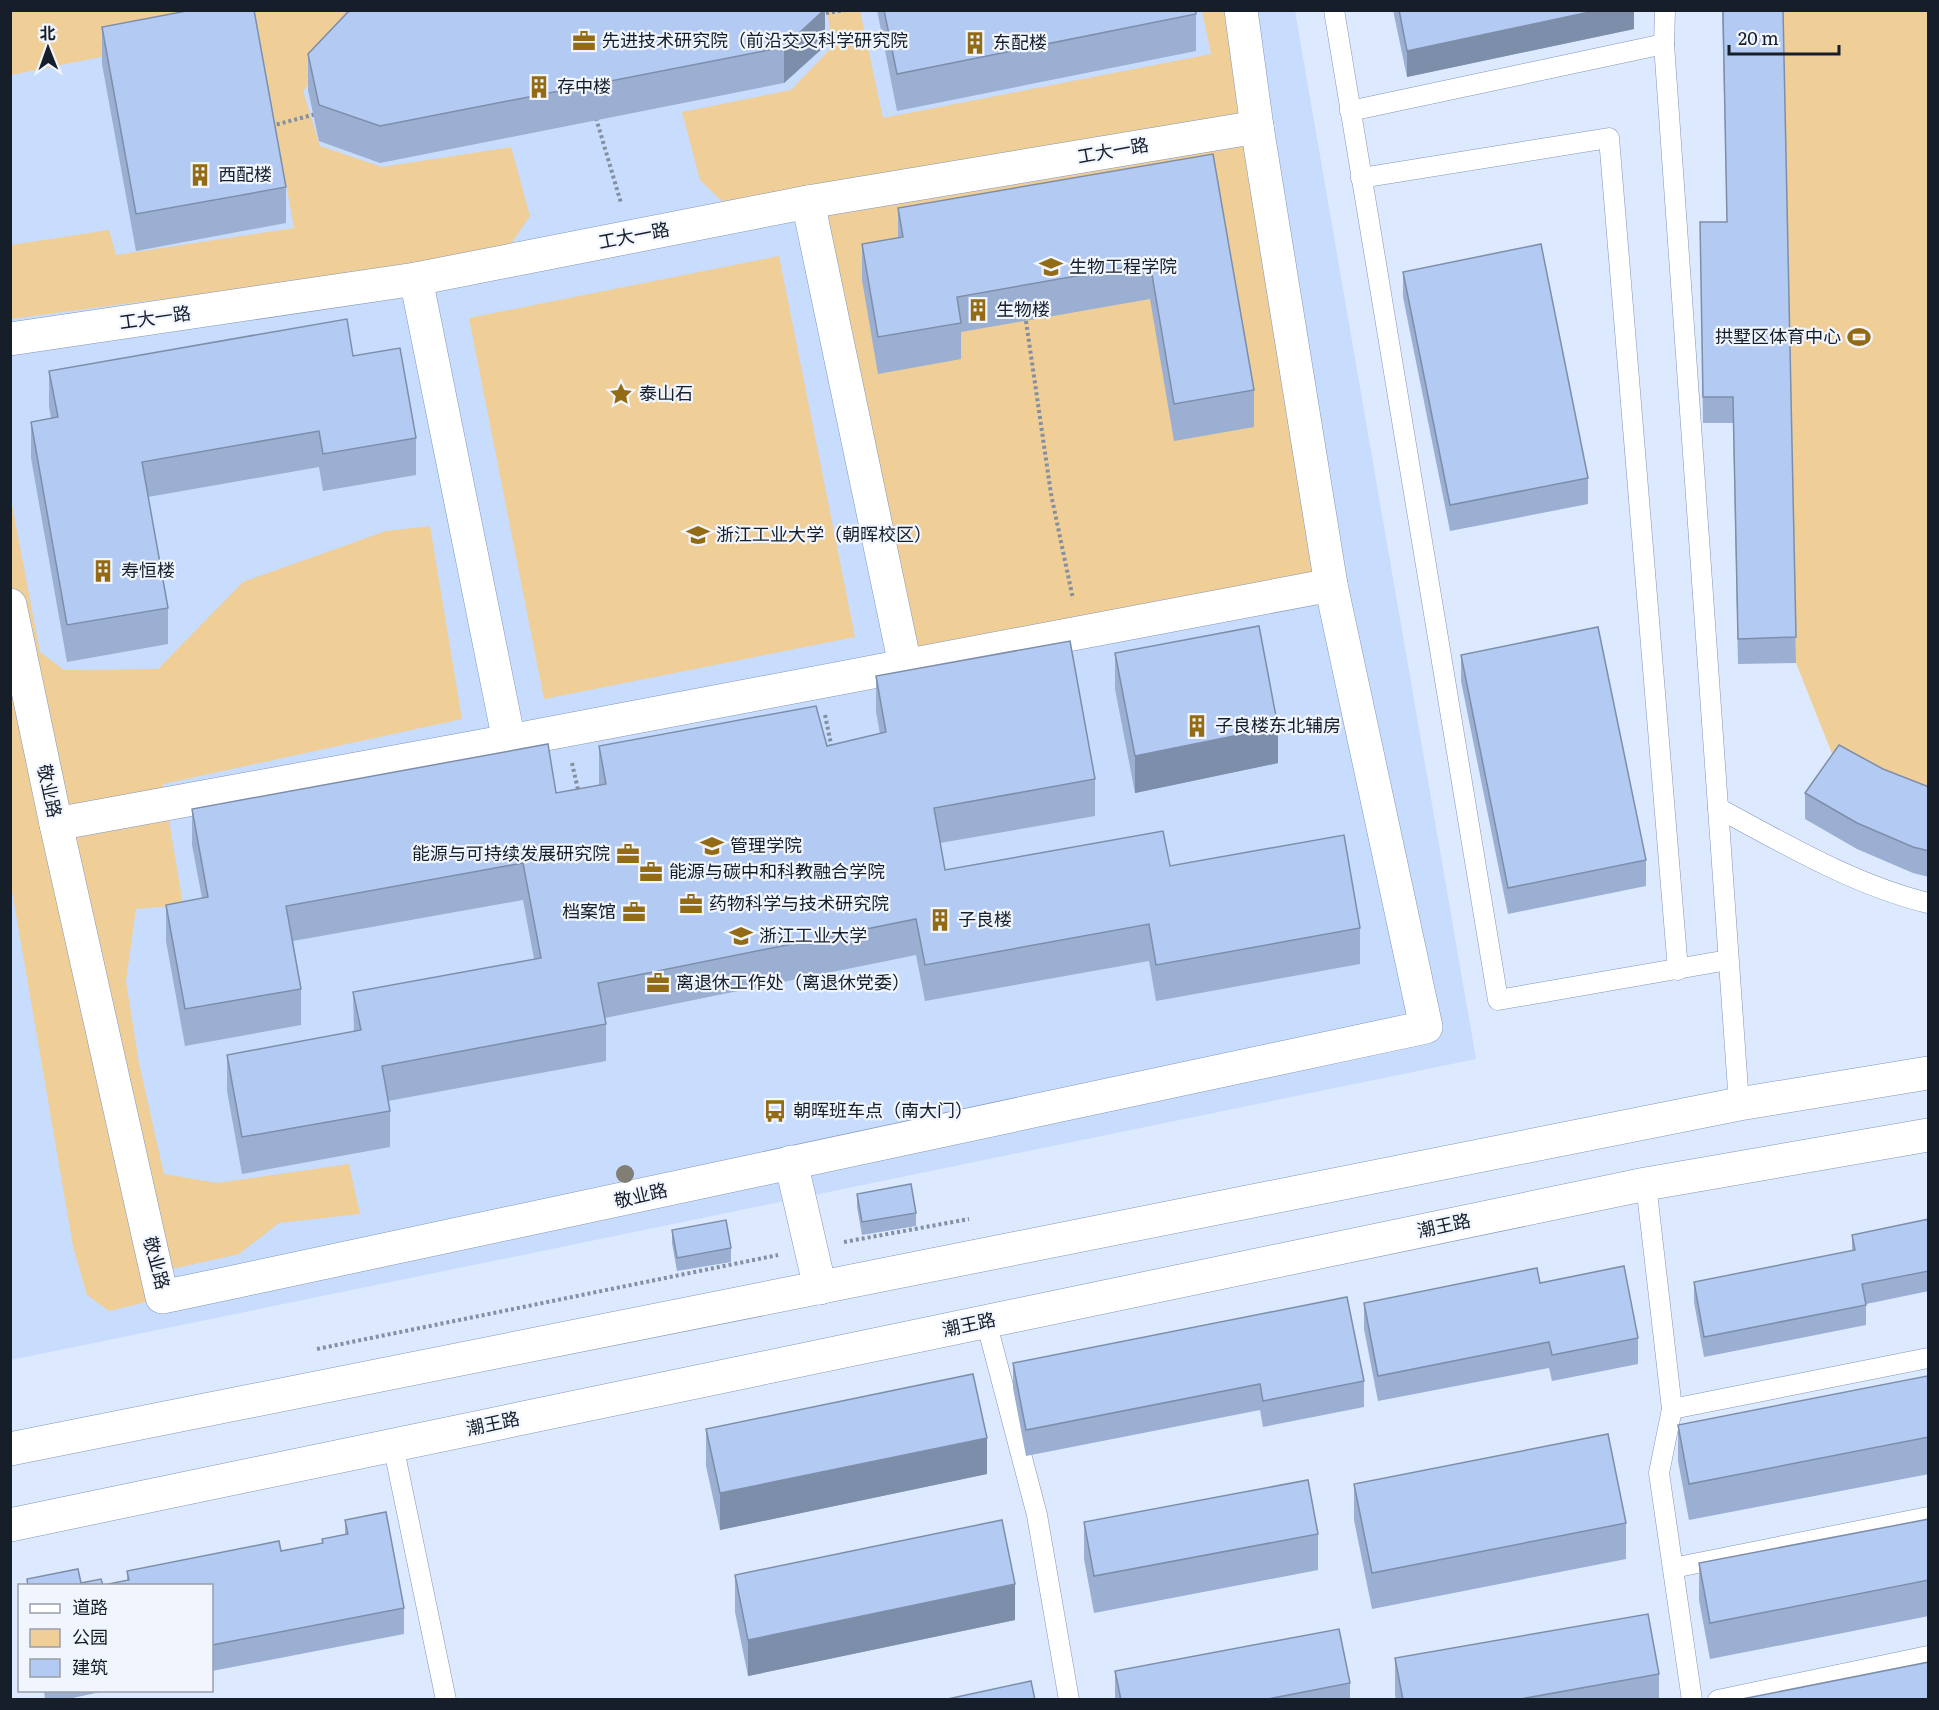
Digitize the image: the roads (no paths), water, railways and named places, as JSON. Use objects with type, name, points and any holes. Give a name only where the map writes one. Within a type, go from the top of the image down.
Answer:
[{"type":"street","points":[[820,1288],[791,1162],[1426,1027],[1331,585],[1257,127],[1241,10]]},
{"type":"street","name":"工大一路","points":[[10,339],[416,279],[808,202],[1257,127]]},
{"type":"street","points":[[808,202],[905,664]]},
{"type":"street","points":[[416,279],[509,741]]},
{"type":"street","points":[[56,824],[509,741],[905,664],[1331,585]]},
{"type":"street","name":"敬业路","points":[[10,605],[56,824],[162,1297],[637,1198],[791,1162]]},
{"type":"street","points":[[10,1449],[1739,1104],[1929,1073]]},
{"type":"street","name":"潮王路","points":[[10,1525],[1646,1184],[1929,1135]]},
{"type":"lane","points":[[1334,10],[1498,1000],[1728,960]]},
{"type":"lane","points":[[1665,10],[1664,44],[1739,1104]]},
{"type":"lane","points":[[1350,111],[1664,44]]},
{"type":"lane","points":[[1361,178],[1609,138],[1678,970]]},
{"type":"lane","points":[[1719,808],[1844,872],[1909,898],[1929,903]]},
{"type":"lane","points":[[1646,1184],[1672,1409],[1659,1473],[1692,1700]]},
{"type":"lane","points":[[986,1321],[1036,1515],[1069,1700]]},
{"type":"lane","points":[[1672,1409],[1929,1358]]},
{"type":"lane","points":[[393,1445],[446,1700]]},
{"type":"lane","points":[[1672,1568],[1929,1517]]},
{"type":"lane","points":[[1718,1700],[1929,1656]]},
{"type":"place","name":"先进技术研究院（前沿交叉科学研究院","points":[[584,41]]},
{"type":"place","name":"东配楼","points":[[975,43]]},
{"type":"place","name":"存中楼","points":[[539,87]]},
{"type":"place","name":"西配楼","points":[[200,175]]},
{"type":"place","name":"生物工程学院","points":[[1051,267]]},
{"type":"place","name":"生物楼","points":[[978,310]]},
{"type":"place","name":"拱墅区体育中心","points":[[1859,337]]},
{"type":"place","name":"泰山石","points":[[621,394]]},
{"type":"place","name":"浙江工业大学（朝晖校区）","points":[[698,535]]},
{"type":"place","name":"寿恒楼","points":[[103,571]]},
{"type":"place","name":"子良楼东北辅房","points":[[1197,726]]},
{"type":"place","name":"管理学院","points":[[712,846]]},
{"type":"place","name":"能源与可持续发展研究院","points":[[628,854]]},
{"type":"place","name":"能源与碳中和科教融合学院","points":[[651,872]]},
{"type":"place","name":"药物科学与技术研究院","points":[[691,904]]},
{"type":"place","name":"档案馆","points":[[634,912]]},
{"type":"place","name":"子良楼","points":[[940,920]]},
{"type":"place","name":"浙江工业大学","points":[[741,936]]},
{"type":"place","name":"离退休工作处（离退休党委）","points":[[658,983]]},
{"type":"place","name":"朝晖班车点（南大门）","points":[[775,1111]]}]
